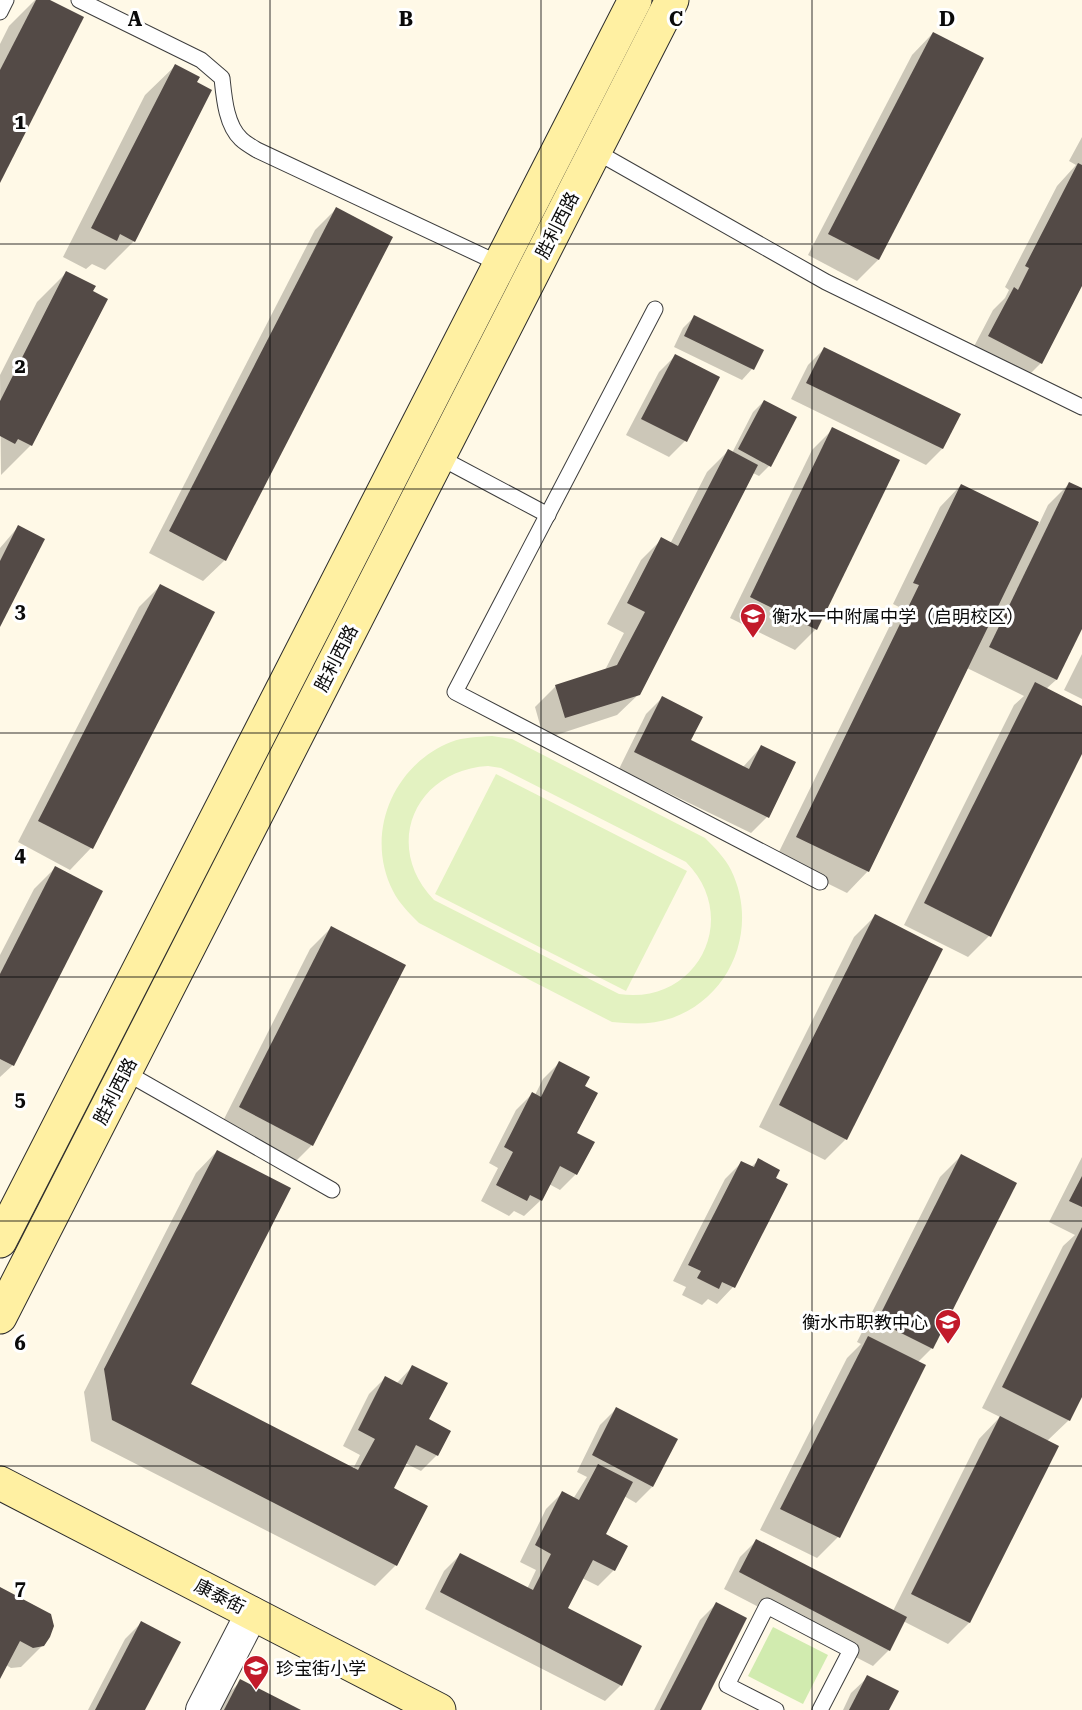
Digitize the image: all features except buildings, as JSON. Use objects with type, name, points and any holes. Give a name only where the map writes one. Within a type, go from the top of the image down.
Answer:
[{"type":"main road","name":"胜利西路","points":[[0,1241],[635,0]]},
{"type":"main road","name":"胜利西路","points":[[0,1317],[672,0]]},
{"type":"main road","name":"康泰街","points":[[0,1483],[252,1613],[421,1706]]},
{"type":"street","points":[[202,1710],[252,1613]]},
{"type":"lane","points":[[0,12],[6,0]]},
{"type":"lane","points":[[79,0],[201,60],[222,78],[232,127],[240,139],[257,150],[500,264]]},
{"type":"lane","points":[[595,151],[826,282],[1082,407]]},
{"type":"lane","points":[[655,309],[455,692],[820,882]]},
{"type":"lane","points":[[439,457],[548,515]]},
{"type":"lane","points":[[125,1072],[332,1190]]},
{"type":"lane","points":[[770,1709],[727,1685],[767,1606],[851,1650],[820,1710]]},
{"type":"green space","points":[[492,736],[512,739],[705,838],[726,861],[739,892],[742,914],[740,936],[734,958],[724,977],[710,994],[693,1008],[657,1022],[612,1022],[419,923],[398,900],[385,869],[382,847],[383,825],[389,804],[400,784],[413,767],[431,753],[451,742]],"holes":[[[488,766],[501,768],[686,862],[702,884],[710,908],[710,932],[703,954],[689,972],[670,986],[647,994],[619,994],[434,900],[418,879],[410,857],[409,835],[414,814],[425,796],[441,781],[463,771]]]},
{"type":"green space","points":[[496,774],[687,871],[626,991],[435,894]]},
{"type":"green space","points":[[773,1627],[828,1655],[803,1704],[748,1676]]},
{"type":"place","name":"衡水一中附属中学（启明校区）","points":[[753,639]]},
{"type":"place","name":"衡水市职教中心","points":[[948,1345]]},
{"type":"place","name":"珍宝街小学","points":[[256,1691]]}]
